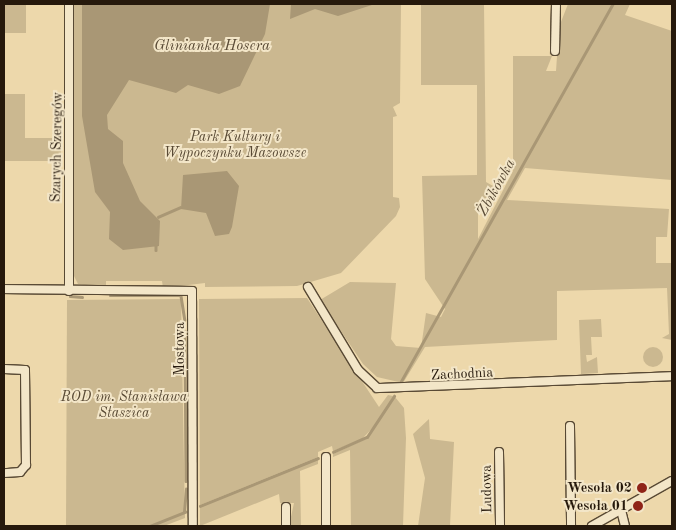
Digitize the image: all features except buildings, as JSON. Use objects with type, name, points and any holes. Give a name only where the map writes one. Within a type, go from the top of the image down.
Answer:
[{"type":"street","name":"Szarych Szeregów","points":[[69,4],[69,291]]},
{"type":"street","points":[[555,51],[556,4]]},
{"type":"street","name":"Zachodnia","points":[[308,287],[358,370],[377,388],[672,376]]},
{"type":"street","points":[[4,289],[69,291]]},
{"type":"street","name":"Mostowa","points":[[69,291],[192,291],[193,526]]},
{"type":"street","points":[[4,369],[25,370],[26,436],[24,468],[4,473]]},
{"type":"street","points":[[570,426],[571,526]]},
{"type":"street","name":"Ludowa","points":[[499,452],[500,526]]},
{"type":"street","points":[[326,457],[326,526]]},
{"type":"street","points":[[592,526],[672,481]]},
{"type":"street","points":[[286,507],[286,526]]},
{"type":"street","points":[[621,510],[625,526]]},
{"type":"green space","points":[[4,4],[26,4],[26,33],[4,33]]},
{"type":"green space","name":"Park Kultury i Wypoczynku Mazowsze","points":[[72,4],[401,4],[400,103],[393,107],[397,116],[393,117],[393,197],[399,198],[400,207],[396,216],[341,273],[297,286],[205,287],[205,283],[163,288],[162,281],[106,281],[106,288],[78,284],[74,276]]},
{"type":"green space","points":[[421,4],[484,4],[486,182],[493,186],[478,212],[478,239],[513,171],[513,56],[552,56],[546,71],[556,71],[559,27],[568,4],[630,4],[625,15],[672,31],[672,180],[525,168],[507,200],[669,209],[667,237],[656,237],[656,263],[672,263],[672,340],[662,338],[669,334],[667,288],[557,291],[557,340],[425,347],[403,383],[377,377],[363,364],[320,300],[350,282],[396,283],[391,339],[396,346],[421,348],[426,313],[441,317],[445,309],[425,279],[422,176],[477,175],[477,85],[421,85]]},
{"type":"green space","points":[[4,94],[25,94],[25,138],[61,138],[61,161],[4,161]]},
{"type":"green space","name":"ROD im. Stanisława Staszica","points":[[307,298],[379,407],[388,395],[393,396],[381,419],[362,439],[333,451],[332,446],[318,452],[318,457],[200,505],[199,299]]},
{"type":"green space","name":"ROD im. Stanisława Staszica","points":[[181,299],[185,518],[164,526],[66,526],[67,300]]},
{"type":"green space","points":[[601,319],[602,337],[591,337],[592,355],[586,355],[587,362],[597,357],[598,373],[581,374],[579,320]]},
{"type":"green space","points":[[653,347],[660,350],[663,357],[660,364],[653,367],[646,364],[643,357],[646,350]]},
{"type":"green space","points":[[395,397],[404,408],[406,438],[403,526],[351,526],[350,450],[333,457],[333,454],[368,438]]},
{"type":"green space","points":[[429,419],[430,439],[454,442],[450,526],[418,526],[425,478],[413,434]]},
{"type":"green space","points":[[318,459],[318,464],[300,471],[301,526],[289,526],[294,503],[280,503],[279,494],[200,526],[200,507]]},
{"type":"water","name":"Glinianka Hosera","points":[[82,4],[270,4],[265,34],[240,86],[219,94],[188,85],[176,93],[129,80],[107,115],[108,129],[123,141],[123,163],[140,201],[160,221],[159,246],[123,250],[109,239],[110,212],[95,192],[82,116]]},
{"type":"water","name":"Glinianka Hosera","points":[[291,4],[375,4],[338,16],[315,9],[290,19]]},
{"type":"water","points":[[227,171],[239,186],[232,227],[229,234],[215,236],[206,213],[181,209],[183,175]]},
{"type":"waterway","name":"Żbikówka","points":[[400,383],[613,4]]},
{"type":"waterway","points":[[158,217],[180,207]]},
{"type":"waterway","points":[[70,296],[82,297]]},
{"type":"waterway","points":[[110,296],[181,296],[185,320]]},
{"type":"waterway","points":[[185,331],[186,481]]},
{"type":"waterway","name":"Żbikówka","points":[[333,452],[367,437],[394,396]]},
{"type":"waterway","name":"Żbikówka","points":[[200,506],[318,458]]},
{"type":"waterway","points":[[184,512],[186,489]]},
{"type":"waterway","name":"Żbikówka","points":[[150,526],[185,512]]},
{"type":"place","name":"Wesoła 02","points":[[642,488]]},
{"type":"place","name":"Wesoła 01","points":[[638,506]]}]
